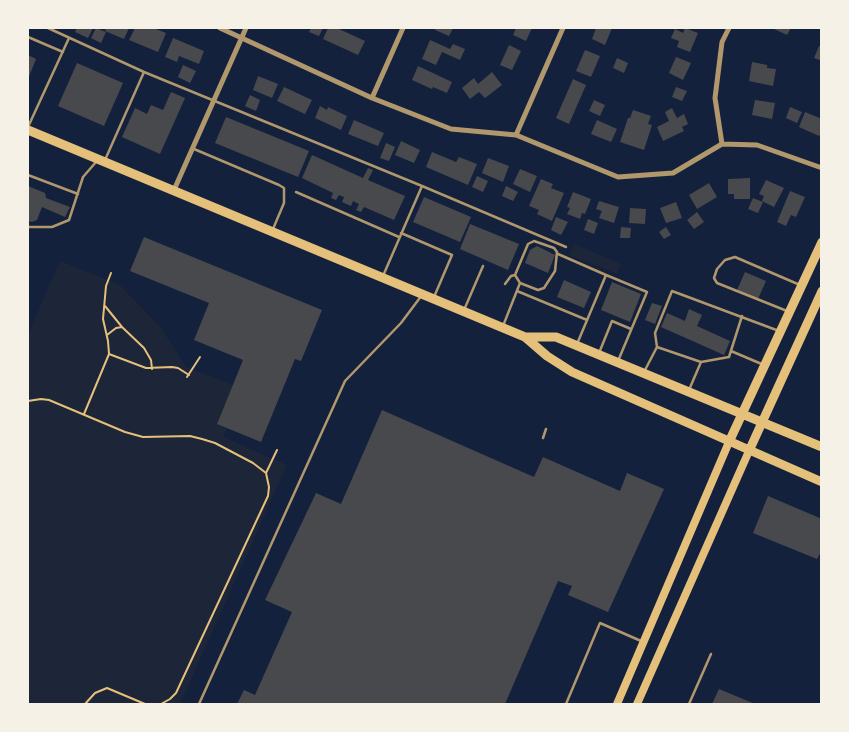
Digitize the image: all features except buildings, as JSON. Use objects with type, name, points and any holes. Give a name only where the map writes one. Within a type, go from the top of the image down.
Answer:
[{"type":"main road","points":[[28,129],[525,337],[547,356],[572,372],[822,482]]},
{"type":"main road","points":[[617,704],[742,414],[822,242]]},
{"type":"main road","points":[[637,704],[822,291]]},
{"type":"main road","points":[[525,337],[556,337],[822,447]]},
{"type":"street","points":[[220,28],[372,98],[452,129],[516,135],[618,177],[673,173],[722,144],[757,145],[822,168]]},
{"type":"street","points":[[174,190],[246,28]]},
{"type":"street","points":[[372,98],[403,28]]},
{"type":"street","points":[[516,135],[563,28]]},
{"type":"street","points":[[722,144],[715,98],[722,42],[729,28]]},
{"type":"lane","points":[[48,28],[144,72],[566,247]]},
{"type":"lane","points":[[28,37],[63,52]]},
{"type":"lane","points":[[28,129],[69,38]]},
{"type":"lane","points":[[28,227],[52,227],[69,220],[84,177],[101,160],[144,72]]},
{"type":"lane","points":[[192,149],[284,188],[284,203],[272,231]]},
{"type":"lane","points":[[28,175],[78,194]]},
{"type":"lane","points":[[382,277],[422,186]]},
{"type":"lane","points":[[296,192],[399,237]]},
{"type":"lane","points":[[401,233],[452,255],[434,299]]},
{"type":"lane","points":[[505,284],[511,276],[515,275],[528,244],[534,241],[554,248],[558,254],[647,292],[617,363]]},
{"type":"lane","points":[[515,275],[520,284],[538,290],[544,288],[555,271],[558,254]]},
{"type":"lane","points":[[790,312],[717,283],[714,278],[717,269],[725,260],[735,257],[802,285]]},
{"type":"lane","points":[[463,311],[483,266]]},
{"type":"lane","points":[[576,346],[606,275]]},
{"type":"lane","points":[[502,327],[520,284]]},
{"type":"lane","points":[[517,291],[587,320]]},
{"type":"lane","points":[[643,374],[656,347],[655,333],[672,291],[781,331]]},
{"type":"lane","points":[[199,704],[345,381],[401,323],[423,294]]},
{"type":"lane","points":[[656,347],[701,362],[728,357],[742,316]]},
{"type":"lane","points":[[598,355],[612,321],[631,329]]},
{"type":"lane","points":[[731,350],[765,365]]},
{"type":"lane","points":[[688,392],[701,362]]},
{"type":"lane","points":[[543,438],[546,429]]},
{"type":"lane","points":[[566,704],[600,623],[643,641]]},
{"type":"lane","points":[[689,704],[711,654]]},
{"type":"path","points":[[84,414],[109,354],[103,319],[106,286],[111,273]]},
{"type":"path","points":[[104,304],[122,327],[144,348],[151,360],[152,368]]},
{"type":"path","points":[[106,336],[116,328],[122,327]]},
{"type":"path","points":[[109,354],[146,368],[178,368],[188,376],[200,357]]},
{"type":"path","points":[[28,401],[49,400],[125,432],[143,437],[190,436],[215,443],[254,463],[266,473]]},
{"type":"path","points":[[161,704],[176,693],[268,496],[269,487],[266,473],[276,450]]},
{"type":"path","points":[[85,704],[95,693],[107,688],[145,704]]},
{"type":"shaded area","points":[[574,244],[621,264],[617,274],[569,255]]},
{"type":"shaded area","points":[[60,261],[120,285],[161,328],[186,367],[233,385],[217,423],[227,428],[223,437],[287,465],[180,704],[28,704],[28,335]]}]
